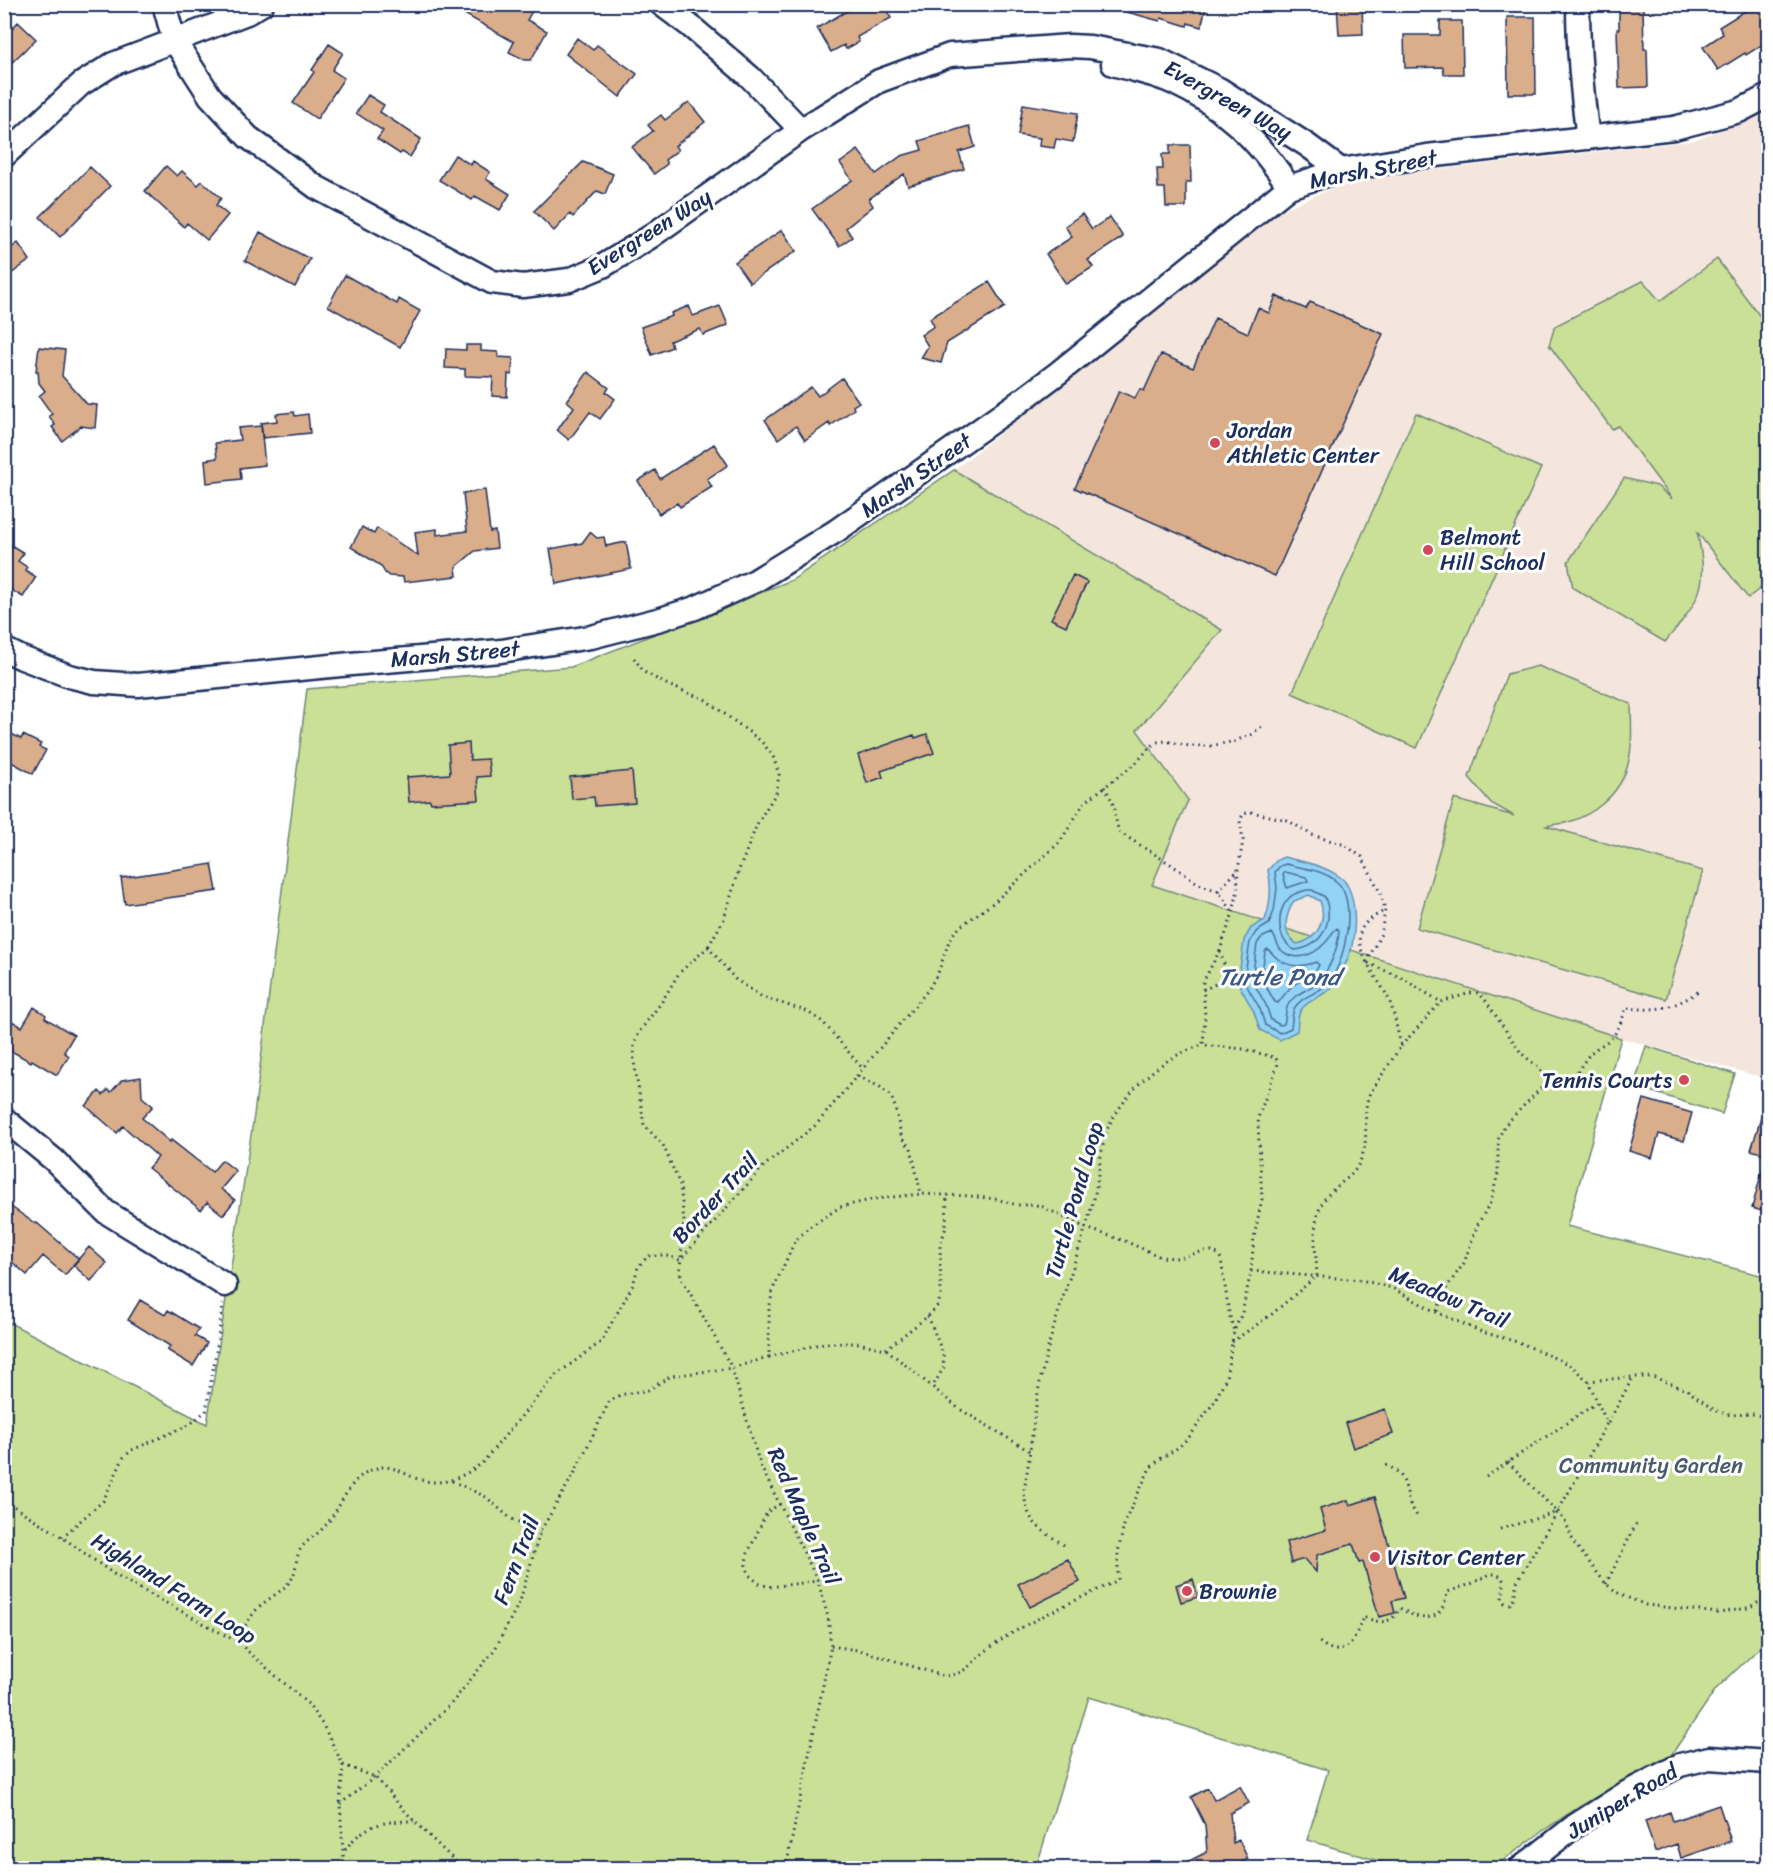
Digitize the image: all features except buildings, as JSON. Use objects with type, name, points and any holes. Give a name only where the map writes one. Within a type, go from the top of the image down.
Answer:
[{"type":"street","name":"Evergreen Way","points":[[164,4],[174,40],[210,96],[248,137],[316,187],[492,282],[523,286],[557,282],[569,280],[603,266],[660,230],[801,130],[879,81],[950,55],[1070,46],[1090,47],[1160,60],[1219,89],[1307,145],[1341,170]]},
{"type":"street","points":[[4,156],[81,84],[94,75],[113,64],[247,13],[262,4]]},
{"type":"street","points":[[661,4],[750,77],[801,130]]},
{"type":"street","points":[[1578,4],[1580,62],[1588,138]]},
{"type":"street","name":"Evergreen Way","points":[[1070,46],[1105,62],[1173,82],[1205,101],[1228,117],[1250,137],[1272,161],[1289,187]]},
{"type":"street","name":"Marsh Street","points":[[4,649],[69,676],[94,682],[138,685],[501,651],[591,637],[695,608],[754,581],[810,548],[1018,403],[1289,187],[1341,170],[1427,156],[1674,128],[1738,111],[1768,96]]},
{"type":"street","points":[[4,1119],[54,1160],[106,1212],[225,1285]]},
{"type":"street","name":"Juniper Road","points":[[1521,1869],[1576,1825],[1626,1793],[1680,1765],[1709,1758],[1768,1762]]},
{"type":"path","points":[[634,658],[644,672],[668,686],[706,700],[761,741],[773,756],[779,775],[776,793],[758,822],[739,870],[724,919],[708,947],[679,973],[661,1003],[639,1032],[634,1046],[634,1061],[644,1125],[663,1145],[680,1185],[684,1221],[680,1260]]},
{"type":"path","name":"Border Trail","points":[[452,1481],[470,1473],[483,1462],[556,1375],[601,1342],[633,1286],[638,1267],[648,1256],[664,1255],[680,1260],[764,1166],[816,1125],[928,990],[938,973],[953,934],[993,903],[1060,842],[1084,803],[1137,762],[1157,742],[1166,741],[1189,746],[1211,747],[1252,734],[1262,726]]},
{"type":"path","points":[[1104,787],[1112,798],[1117,827],[1123,836],[1172,865],[1199,885],[1218,891],[1233,913]]},
{"type":"path","points":[[831,1646],[864,1651],[944,1676],[955,1676],[965,1671],[980,1655],[999,1641],[1118,1580],[1118,1552],[1125,1521],[1150,1468],[1190,1436],[1214,1402],[1226,1378],[1234,1331],[1242,1313],[1251,1271],[1254,1237],[1262,1199],[1259,1115],[1278,1064],[1276,1058],[1244,1049],[1203,1045],[1205,1017],[1203,982],[1220,950],[1238,894],[1238,870],[1243,840],[1240,821],[1243,814],[1251,812],[1287,820],[1312,835],[1345,845],[1362,857],[1381,894],[1385,910],[1381,934],[1366,963]]},
{"type":"path","points":[[1218,891],[1238,870]]},
{"type":"path","points":[[1385,910],[1365,924],[1359,935],[1366,963],[1389,1000],[1401,1046]]},
{"type":"path","points":[[708,947],[735,979],[762,997],[806,1011],[823,1022],[863,1069]]},
{"type":"path","points":[[1220,950],[1228,978]]},
{"type":"path","points":[[1366,963],[1402,978],[1442,1002]]},
{"type":"path","points":[[1203,990],[1228,978],[1249,978]]},
{"type":"path","points":[[1232,1342],[1272,1314],[1317,1276],[1315,1219],[1321,1203],[1358,1167],[1364,1152],[1366,1101],[1401,1046],[1442,1002],[1470,993],[1477,993],[1484,998],[1521,1053],[1539,1068],[1547,1082],[1555,1084],[1569,1081],[1574,1077],[1590,1054],[1611,1039],[1621,1023],[1626,1008],[1667,1009],[1685,1001],[1699,991]]},
{"type":"path","name":"Turtle Pond Loop","points":[[1064,1545],[1032,1521],[1025,1507],[1024,1491],[1039,1386],[1060,1305],[1086,1228],[1097,1185],[1104,1141],[1112,1120],[1143,1078],[1160,1064],[1188,1049],[1203,1045]]},
{"type":"path","points":[[858,1076],[880,1087],[890,1095],[894,1102],[902,1138],[911,1149],[921,1194]]},
{"type":"path","points":[[1436,1312],[1447,1287],[1464,1263],[1477,1226],[1490,1203],[1498,1174],[1497,1140],[1504,1126],[1547,1082]]},
{"type":"path","points":[[769,1357],[769,1310],[773,1289],[795,1241],[808,1228],[840,1207],[875,1199],[921,1194],[996,1199],[1017,1205],[1036,1205],[1086,1228],[1125,1241],[1161,1257],[1179,1258],[1204,1251],[1218,1254],[1221,1259],[1234,1331]]},
{"type":"path","points":[[886,1349],[928,1316],[938,1305],[941,1295],[940,1246],[946,1227],[947,1195]]},
{"type":"path","name":"Red Maple Trail","points":[[680,1260],[681,1277],[732,1368],[760,1465],[818,1581],[828,1617],[831,1646],[786,1869]]},
{"type":"path","name":"Meadow Trail","points":[[1251,1271],[1361,1280],[1392,1288],[1436,1312],[1482,1332],[1521,1343],[1559,1360],[1571,1366],[1588,1381]]},
{"type":"path","points":[[62,1537],[103,1501],[124,1457],[132,1450],[189,1425],[206,1411],[218,1346],[225,1285]]},
{"type":"path","points":[[928,1316],[943,1354],[945,1367],[932,1388]]},
{"type":"path","points":[[732,1368],[824,1343],[858,1342],[886,1349],[958,1408],[1030,1452]]},
{"type":"path","name":"Fern Trail","points":[[340,1804],[375,1777],[451,1704],[495,1649],[520,1601],[540,1532],[575,1472],[609,1402],[620,1395],[648,1390],[671,1376],[732,1368]]},
{"type":"path","points":[[1318,1641],[1328,1649],[1340,1650],[1350,1646],[1363,1617],[1386,1622],[1395,1617],[1400,1608],[1409,1614],[1431,1617],[1441,1612],[1446,1604],[1447,1592],[1490,1574],[1502,1577],[1504,1583],[1502,1599],[1505,1603],[1510,1604],[1514,1600],[1516,1582],[1633,1377]]},
{"type":"path","points":[[1607,1423],[1588,1381],[1653,1377],[1687,1390],[1714,1410],[1730,1414],[1755,1414],[1768,1418]]},
{"type":"path","points":[[1486,1477],[1598,1402]]},
{"type":"path","points":[[1508,1462],[1558,1512],[1566,1523],[1574,1543],[1606,1584],[1621,1595],[1646,1605],[1719,1613],[1748,1608],[1768,1597]]},
{"type":"path","points":[[1386,1465],[1398,1470],[1405,1483],[1410,1503],[1419,1519]]},
{"type":"path","points":[[236,1641],[258,1608],[291,1580],[298,1553],[305,1542],[322,1529],[337,1511],[349,1488],[362,1474],[377,1467],[394,1468],[417,1479],[434,1482],[452,1481],[486,1497],[510,1518],[540,1532]]},
{"type":"path","name":"Highland Farm Loop","points":[[4,1500],[62,1537],[115,1575],[236,1641],[308,1704],[323,1725],[343,1765]]},
{"type":"path","points":[[780,1504],[767,1512],[747,1555],[746,1565],[749,1575],[760,1584],[769,1587],[818,1581]]},
{"type":"path","points":[[1500,1529],[1558,1512]]},
{"type":"path","points":[[1606,1584],[1636,1524]]},
{"type":"path","points":[[344,1869],[340,1804],[343,1765],[375,1777],[414,1821],[462,1869]]},
{"type":"path","points":[[344,1851],[355,1836],[371,1826],[392,1821],[414,1821]]},
{"type":"path","points":[[690,1869],[704,1864],[723,1869]]},
{"type":"path","points":[[732,1869],[766,1867],[771,1869]]},
{"type":"shaded area","name":"Belmont Hill School","points":[[1768,106],[1768,1079],[1621,1038],[1152,885],[1188,800],[954,470],[1105,350],[1245,234],[1284,209],[1328,190],[1372,177],[1691,141],[1736,125]]},
{"type":"green space","points":[[1717,259],[1768,327],[1768,582],[1748,598],[1697,532],[1702,566],[1699,592],[1687,615],[1665,642],[1573,588],[1568,562],[1624,478],[1657,486],[1672,499],[1618,426],[1612,429],[1549,345],[1555,326],[1643,281],[1660,301]]},
{"type":"green space","points":[[1416,413],[1541,468],[1417,748],[1292,693]]},
{"type":"green space","name":"Community Garden","points":[[954,470],[1222,630],[1137,730],[1188,800],[1152,885],[1621,1038],[1567,1226],[1768,1277],[1768,1640],[1716,1689],[1668,1760],[1579,1807],[1493,1868],[1403,1868],[1307,1840],[1328,1770],[1089,1697],[1036,1868],[5,1868],[4,1320],[207,1424],[254,1115],[307,689],[571,667],[792,580]]},
{"type":"green space","points":[[1538,666],[1631,704],[1631,746],[1621,783],[1613,794],[1591,812],[1569,822],[1546,826],[1703,871],[1666,999],[1417,928],[1454,799],[1514,816],[1491,803],[1469,777],[1507,674]]},
{"type":"green space","name":"Tennis Courts","points":[[1646,1046],[1735,1074],[1722,1114],[1634,1086]]},
{"type":"water","name":"Turtle Pond","points":[[1284,857],[1306,862],[1340,877],[1350,890],[1354,909],[1351,950],[1337,981],[1327,992],[1303,1008],[1298,1016],[1297,1031],[1280,1040],[1260,1030],[1254,1012],[1238,983],[1244,940],[1251,928],[1265,920],[1270,895],[1268,870],[1277,860]],"holes":[[[1309,895],[1320,901],[1322,915],[1319,928],[1310,938],[1297,944],[1288,935],[1286,929],[1291,906],[1294,901]]]},
{"type":"place","name":"Jordan Athletic Center","points":[[1215,443]]},
{"type":"place","name":"Belmont Hill School","points":[[1428,550]]},
{"type":"place","name":"Tennis Courts","points":[[1684,1080]]},
{"type":"place","name":"Visitor Center","points":[[1375,1557]]},
{"type":"place","name":"Brownie","points":[[1187,1591]]}]
